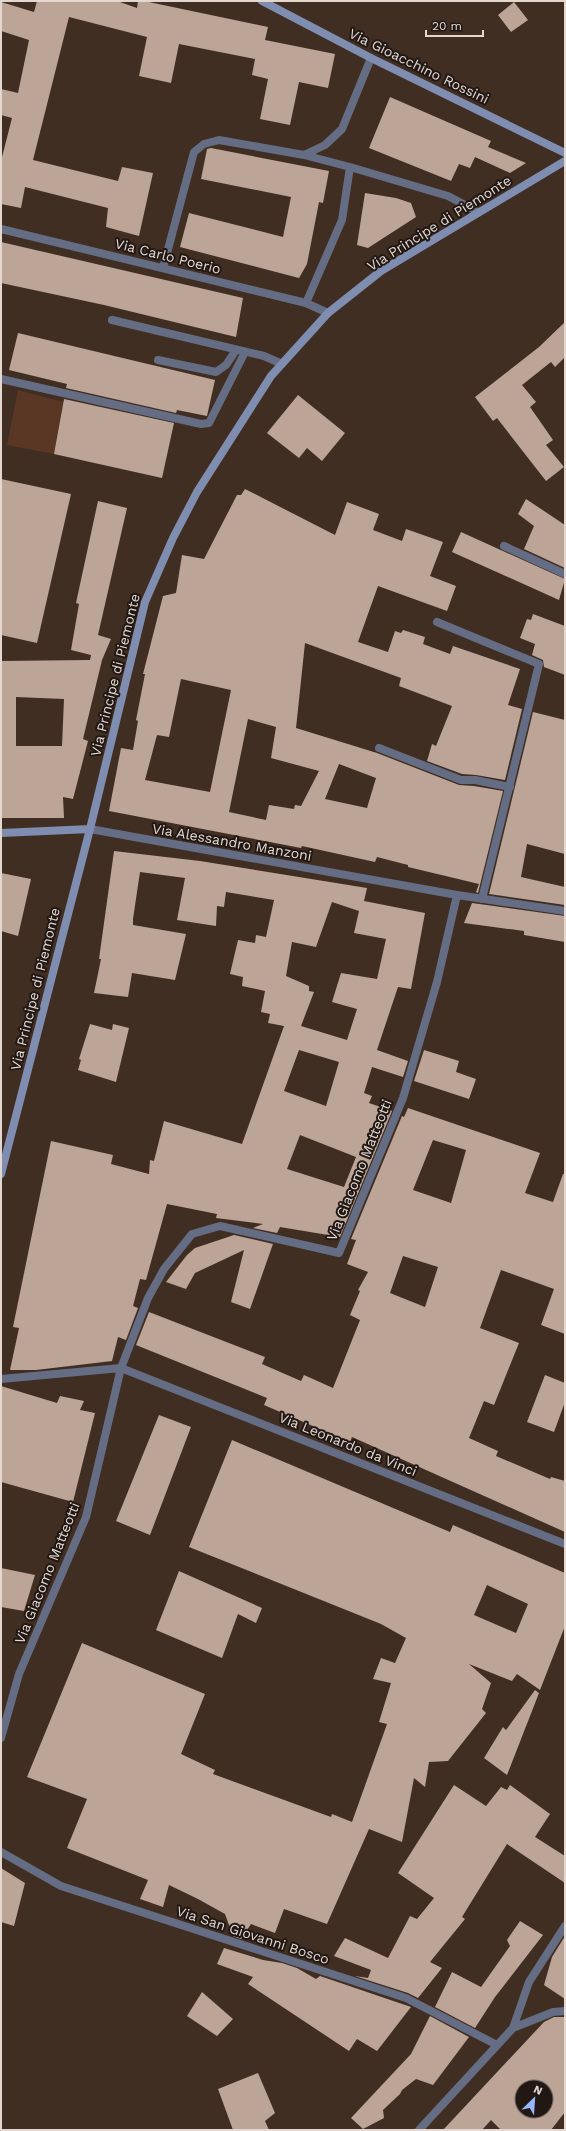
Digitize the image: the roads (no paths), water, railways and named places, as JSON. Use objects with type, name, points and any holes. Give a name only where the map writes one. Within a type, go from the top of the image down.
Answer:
[{"type":"main road","name":"Via Gioacchino Rossini","points":[[262,1],[371,58],[565,153]]},
{"type":"main road","name":"Via Principe di Piemonte","points":[[1,1174],[90,829],[145,602],[173,538],[196,492],[272,376],[328,314],[381,271],[565,161]]},
{"type":"main road","name":"Via Alessandro Manzoni","points":[[1,834],[90,829]]},
{"type":"street","points":[[304,155],[325,145],[342,129],[371,58]]},
{"type":"street","points":[[163,268],[194,152],[204,144],[219,140],[304,155],[350,167],[448,196],[478,212]]},
{"type":"street","points":[[306,303],[342,220],[350,167]]},
{"type":"street","name":"Via Carlo Poerio","points":[[1,229],[306,303],[328,314]]},
{"type":"street","points":[[112,320],[264,356],[282,364]]},
{"type":"street","points":[[158,360],[216,372],[226,365],[236,350]]},
{"type":"street","points":[[1,379],[201,424],[209,423],[245,352]]},
{"type":"street","points":[[504,546],[565,574]]},
{"type":"street","points":[[437,622],[539,664],[482,899]]},
{"type":"street","points":[[379,748],[461,780],[475,780],[510,786]]},
{"type":"street","name":"Via Alessandro Manzoni","points":[[90,829],[457,895],[565,911]]},
{"type":"street","name":"Via Giacomo Matteotti","points":[[1,1738],[19,1674],[86,1517],[121,1368],[148,1298],[164,1270],[192,1234],[220,1226],[339,1253],[403,1098],[437,982],[457,895]]},
{"type":"street","points":[[1,1379],[121,1368]]},
{"type":"street","name":"Via Leonardo da Vinci","points":[[121,1368],[565,1544]]},
{"type":"street","name":"Via San Giovanni Bosco","points":[[1,1852],[61,1886],[406,1998],[497,2045]]},
{"type":"street","points":[[419,2130],[513,2028],[529,1982],[565,1926]]},
{"type":"street","points":[[513,2028],[553,2012],[565,2011]]}]
